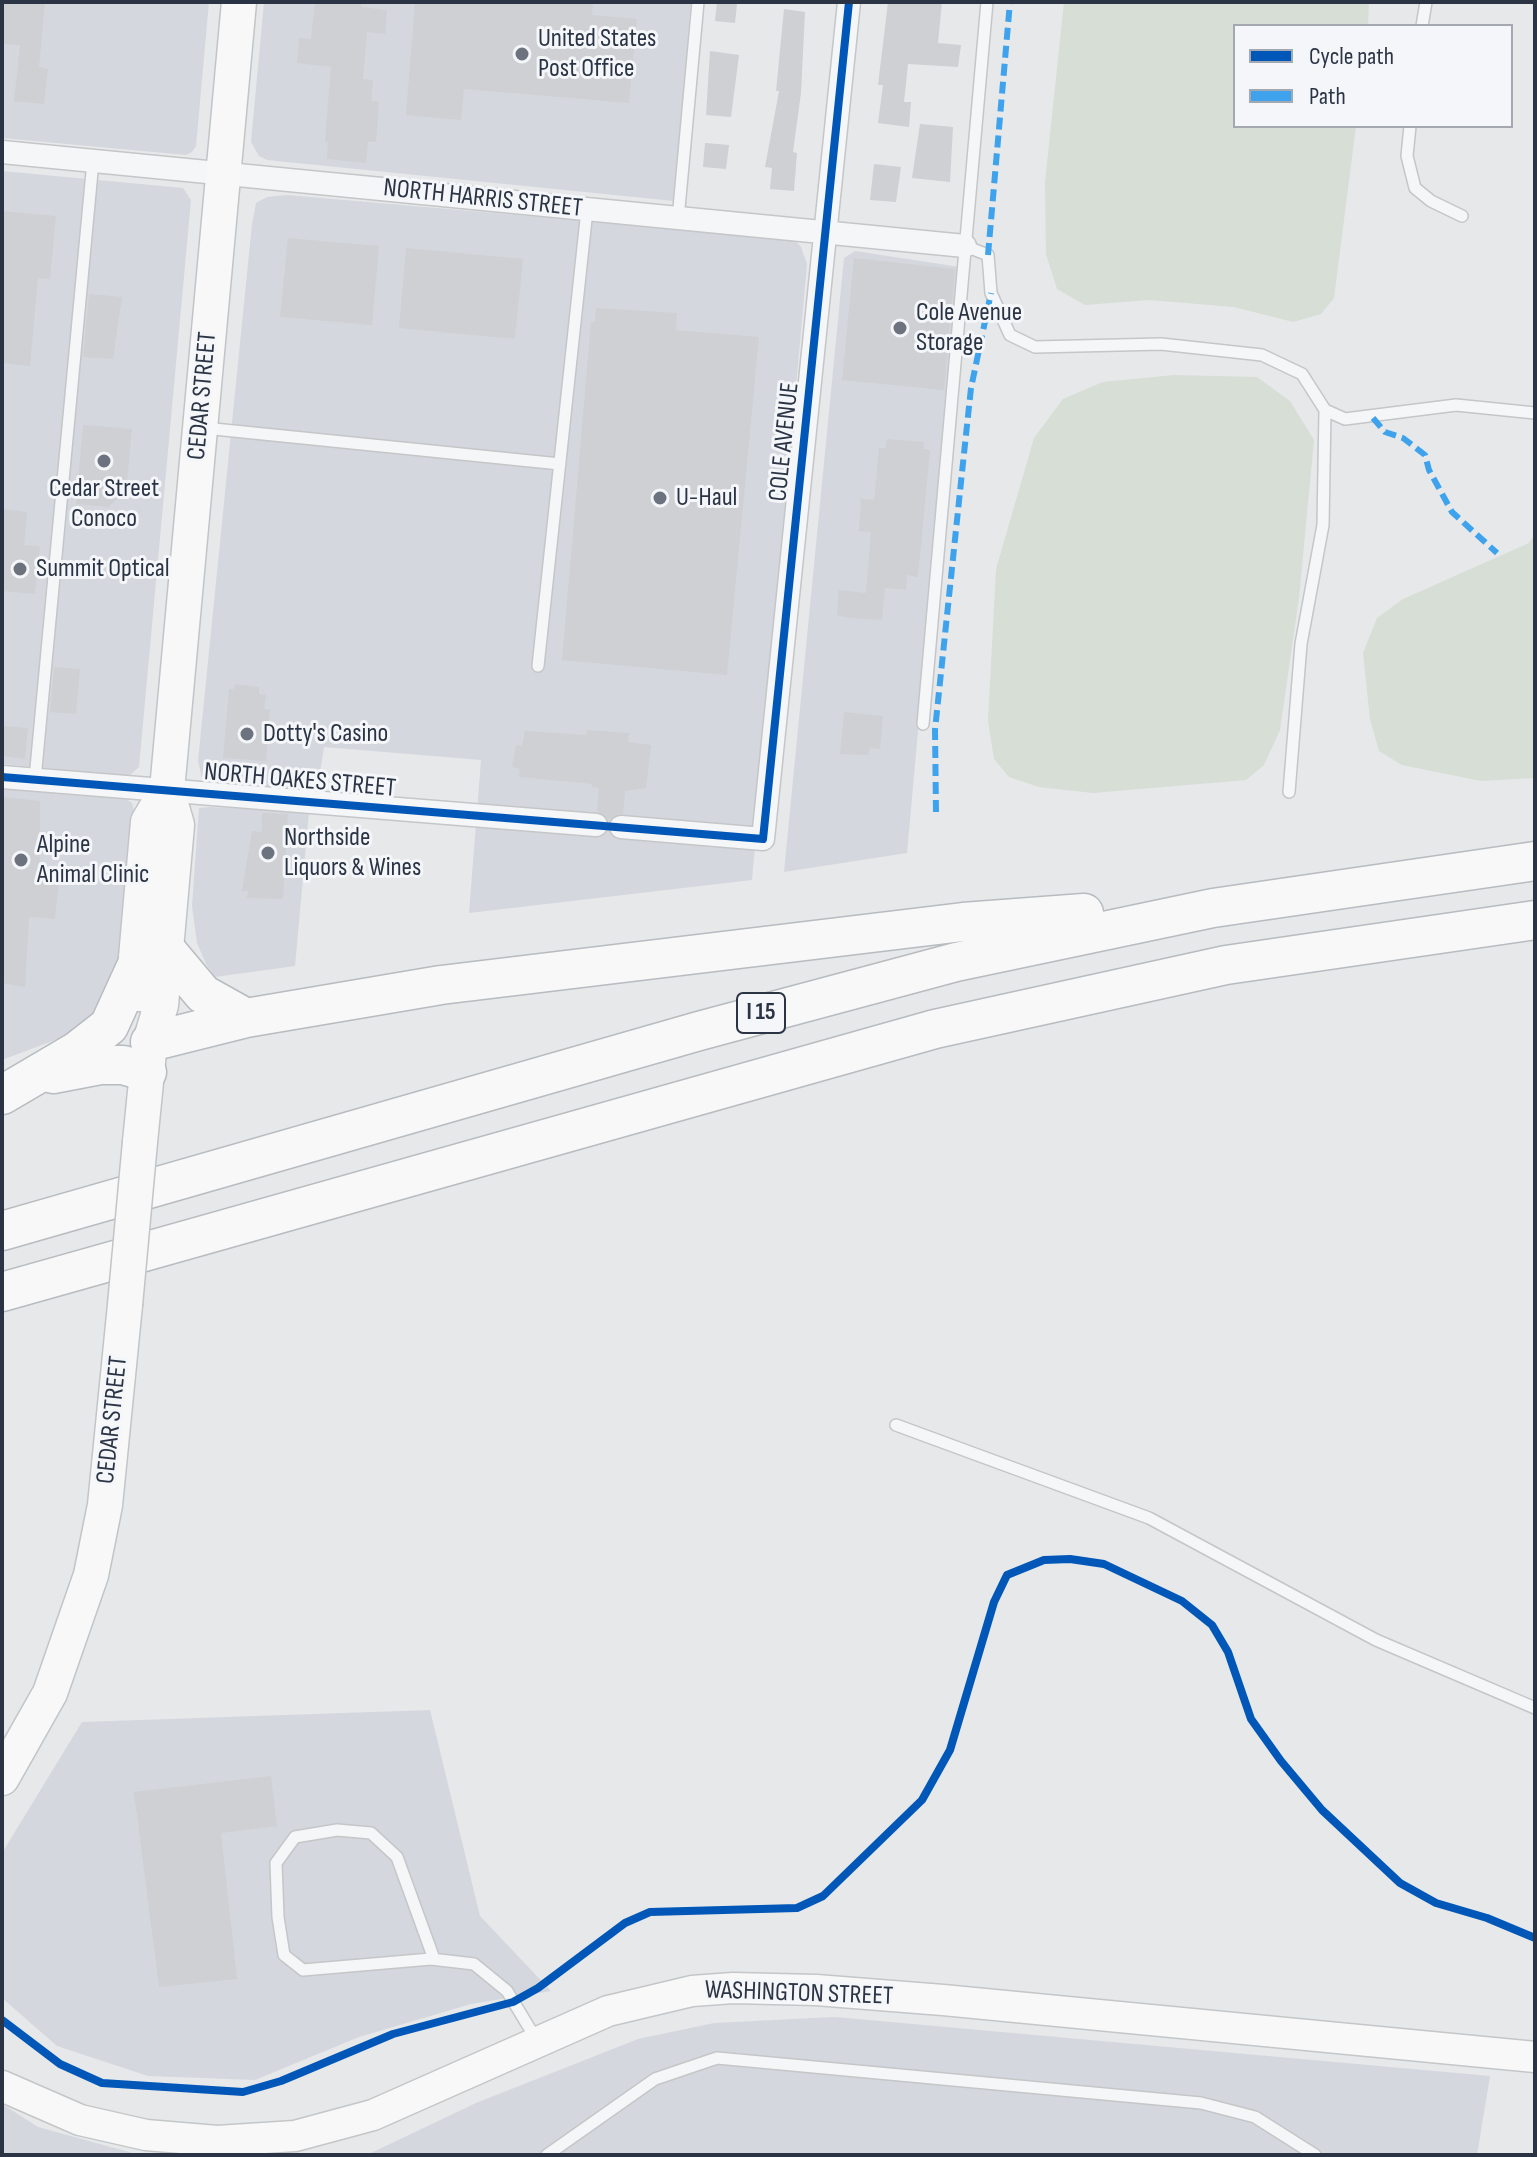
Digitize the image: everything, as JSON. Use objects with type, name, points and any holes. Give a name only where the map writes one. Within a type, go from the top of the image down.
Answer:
[{"type":"highway","name":"I 15","points":[[2,1231],[852,989],[1083,933],[1278,897],[1535,861]]},
{"type":"highway","points":[[17,1088],[100,1065],[123,1065],[246,1018],[441,985],[963,922],[1278,897]]},
{"type":"highway","name":"I 15","points":[[2,1292],[935,1029],[1226,965],[1535,920]]},
{"type":"highway","points":[[17,1088],[109,1026],[150,960],[246,1018]]},
{"type":"main road","name":"CEDAR STREET","points":[[2,1778],[50,1693],[91,1575],[105,1505],[148,1057],[148,822],[167,790],[239,2]]},
{"type":"main road","name":"WASHINGTON STREET","points":[[2,2086],[51,2110],[112,2128],[180,2140],[255,2140],[295,2136],[373,2115],[536,2040],[608,2011],[692,1991],[775,1988],[1535,2057]]},
{"type":"street","name":"COLE AVENUE","points":[[621,827],[763,839],[828,233],[849,2]]},
{"type":"street","name":"NORTH HARRIS STREET","points":[[2,152],[965,246]]},
{"type":"street","name":"NORTH OAKES STREET","points":[[2,777],[596,825]]},
{"type":"lane","points":[[678,219],[698,2]]},
{"type":"lane","points":[[923,724],[987,2]]},
{"type":"lane","points":[[1422,24],[1426,2]]},
{"type":"lane","points":[[1410,128],[1407,156],[1415,188],[1431,201],[1462,216]]},
{"type":"lane","points":[[35,779],[93,161]]},
{"type":"lane","points":[[538,666],[587,210]]},
{"type":"lane","points":[[965,246],[988,255],[991,293],[1010,335],[1035,347],[1061,349],[1161,344],[1262,355],[1302,374],[1325,410],[1345,419],[1456,405],[1535,413]]},
{"type":"lane","points":[[1289,792],[1301,644],[1323,525],[1325,410]]},
{"type":"lane","points":[[200,428],[560,464]]},
{"type":"lane","points":[[896,1425],[1149,1518],[1376,1640],[1535,1708]]},
{"type":"lane","points":[[434,1959],[397,1857],[371,1833],[337,1830],[295,1837],[276,1863],[278,1917],[284,1955],[303,1970],[434,1959],[474,1964],[507,1991],[536,2040]]},
{"type":"lane","points":[[547,2155],[655,2079],[717,2058],[1201,2103],[1255,2117],[1315,2155]]},
{"type":"shaded area","points":[[2,2],[209,2],[196,146],[192,152],[186,155],[2,138]]},
{"type":"shaded area","points":[[264,2],[691,2],[674,201],[267,160],[259,156],[251,142]]},
{"type":"shaded area","points":[[1064,2],[1369,2],[1368,24],[1233,24],[1233,128],[1356,128],[1334,298],[1321,314],[1293,322],[1234,307],[1149,300],[1085,305],[1057,289],[1046,254],[1045,182]]},
{"type":"shaded area","points":[[2,171],[183,188],[191,200],[139,767],[129,776],[2,764]]},
{"type":"shaded area","points":[[287,195],[794,239],[801,247],[807,264],[752,880],[469,913],[481,760],[324,747],[317,792],[202,778],[198,761],[252,224],[256,203],[267,197]]},
{"type":"shaded area","points":[[855,251],[960,267],[907,853],[784,872],[844,258]]},
{"type":"shaded area","points":[[1174,375],[1257,377],[1290,401],[1314,440],[1299,598],[1280,730],[1264,765],[1246,780],[1093,793],[1039,787],[1009,777],[994,759],[988,721],[996,569],[1034,438],[1063,399],[1103,382]]},
{"type":"shaded area","points":[[1535,534],[1535,778],[1481,781],[1402,765],[1379,751],[1370,719],[1363,653],[1377,618],[1403,599],[1529,543]]},
{"type":"shaded area","points":[[2,787],[126,799],[132,803],[135,815],[118,971],[92,1026],[2,1060]]},
{"type":"shaded area","points":[[199,808],[309,812],[295,966],[215,977],[206,964],[197,943],[192,906]]},
{"type":"shaded area","points":[[430,1710],[480,1916],[551,1991],[471,2004],[359,2037],[255,2080],[148,2076],[57,2046],[2,1998],[2,1853],[82,1722]]},
{"type":"shaded area","points":[[835,2017],[1490,2076],[1477,2155],[358,2155],[371,2153],[476,2103],[638,2039],[714,2023]]},
{"type":"shaded area","points":[[2,2104],[38,2127],[140,2155],[2,2155]]},
{"type":"building","points":[[2,2],[45,2],[39,67],[48,69],[44,104],[14,101],[20,45],[2,44]]},
{"type":"building","points":[[315,2],[362,2],[361,7],[387,10],[385,34],[367,32],[363,79],[373,80],[371,101],[379,101],[376,142],[368,142],[366,163],[327,159],[328,142],[325,142],[331,67],[297,63],[299,38],[311,39]]},
{"type":"building","name":"United States Post Office","points":[[415,2],[593,2],[592,15],[637,19],[629,103],[464,89],[461,120],[406,115]]},
{"type":"building","points":[[717,2],[737,4],[735,23],[715,21]]},
{"type":"building","points":[[888,2],[942,2],[938,43],[961,45],[958,67],[908,64],[904,102],[911,102],[909,127],[878,123],[883,85],[878,85]]},
{"type":"building","points":[[784,9],[805,12],[801,93],[793,152],[797,153],[794,191],[770,189],[772,168],[765,167],[779,91],[776,91]]},
{"type":"building","points":[[710,51],[739,55],[731,117],[706,115]]},
{"type":"building","points":[[920,124],[953,127],[950,182],[912,178]]},
{"type":"building","points":[[705,143],[729,145],[726,169],[703,167]]},
{"type":"building","points":[[874,164],[901,167],[896,202],[870,200]]},
{"type":"building","points":[[2,211],[56,216],[50,279],[38,278],[30,366],[2,363]]},
{"type":"building","points":[[288,238],[379,246],[372,325],[280,317]]},
{"type":"building","points":[[406,248],[523,259],[515,339],[399,328]]},
{"type":"building","points":[[854,258],[955,269],[944,390],[842,380]]},
{"type":"building","points":[[89,294],[122,297],[113,359],[83,357]]},
{"type":"building","name":"U-Haul","points":[[596,308],[677,313],[676,330],[759,337],[727,675],[562,660],[591,322],[595,322]]},
{"type":"building","name":"Cedar Street Conoco","points":[[83,425],[132,429],[126,492],[108,507],[76,504]]},
{"type":"building","points":[[887,439],[924,442],[923,449],[930,450],[918,577],[907,575],[906,590],[885,588],[882,620],[849,618],[837,615],[839,590],[866,593],[871,532],[859,531],[861,499],[874,500],[879,448],[886,448]]},
{"type":"building","name":"Summit Optical","points":[[2,509],[27,512],[24,545],[40,546],[35,594],[2,591]]},
{"type":"building","points":[[54,667],[80,669],[76,714],[50,712]]},
{"type":"building","name":"Dotty's Casino","points":[[235,684],[259,687],[259,694],[266,695],[264,709],[270,710],[266,761],[223,758],[229,689],[234,689]]},
{"type":"building","points":[[844,712],[883,716],[880,749],[870,748],[868,755],[840,754]]},
{"type":"building","points":[[2,726],[28,728],[25,759],[2,756]]},
{"type":"building","points":[[587,730],[629,733],[628,742],[651,745],[646,788],[625,791],[623,813],[609,820],[597,811],[599,788],[592,787],[592,784],[519,777],[520,769],[512,767],[516,745],[522,746],[525,731],[586,735]]},
{"type":"building","name":"Alpine Animal Clinic","points":[[2,797],[40,801],[40,862],[47,862],[46,877],[59,879],[55,919],[29,917],[25,987],[2,983]]},
{"type":"building","name":"Northside Liquors & Wines","points":[[262,813],[288,814],[283,899],[247,898],[248,891],[242,891],[252,831],[262,832]]},
{"type":"building","points":[[271,1776],[277,1826],[221,1833],[237,1979],[159,1987],[134,1792]]},
{"type":"marked path","points":[[988,255],[1010,2]]},
{"type":"marked path","points":[[936,812],[935,730],[963,463],[971,388],[991,293]]},
{"type":"marked path","points":[[1373,418],[1385,432],[1403,438],[1425,455],[1429,470],[1452,512],[1497,553]]},
{"type":"cycle path","points":[[2,777],[763,839],[849,2]]},
{"type":"cycle path","points":[[2,2020],[60,2064],[102,2083],[243,2092],[281,2081],[393,2034],[513,2002],[538,1988],[625,1923],[650,1912],[797,1908],[823,1896],[922,1800],[950,1750],[994,1602],[1007,1575],[1044,1560],[1070,1559],[1104,1564],[1182,1601],[1212,1625],[1228,1652],[1251,1719],[1322,1810],[1400,1883],[1436,1903],[1487,1918],[1535,1938]]},
{"type":"place","name":"United States Post Office","points":[[522,54]]},
{"type":"place","name":"Cole Avenue Storage","points":[[900,328]]},
{"type":"place","name":"Cedar Street Conoco","points":[[104,461]]},
{"type":"place","name":"U-Haul","points":[[660,498]]},
{"type":"place","name":"Summit Optical","points":[[20,569]]},
{"type":"place","name":"Dotty's Casino","points":[[247,734]]},
{"type":"place","name":"Northside Liquors & Wines","points":[[268,853]]},
{"type":"place","name":"Alpine Animal Clinic","points":[[21,860]]}]
